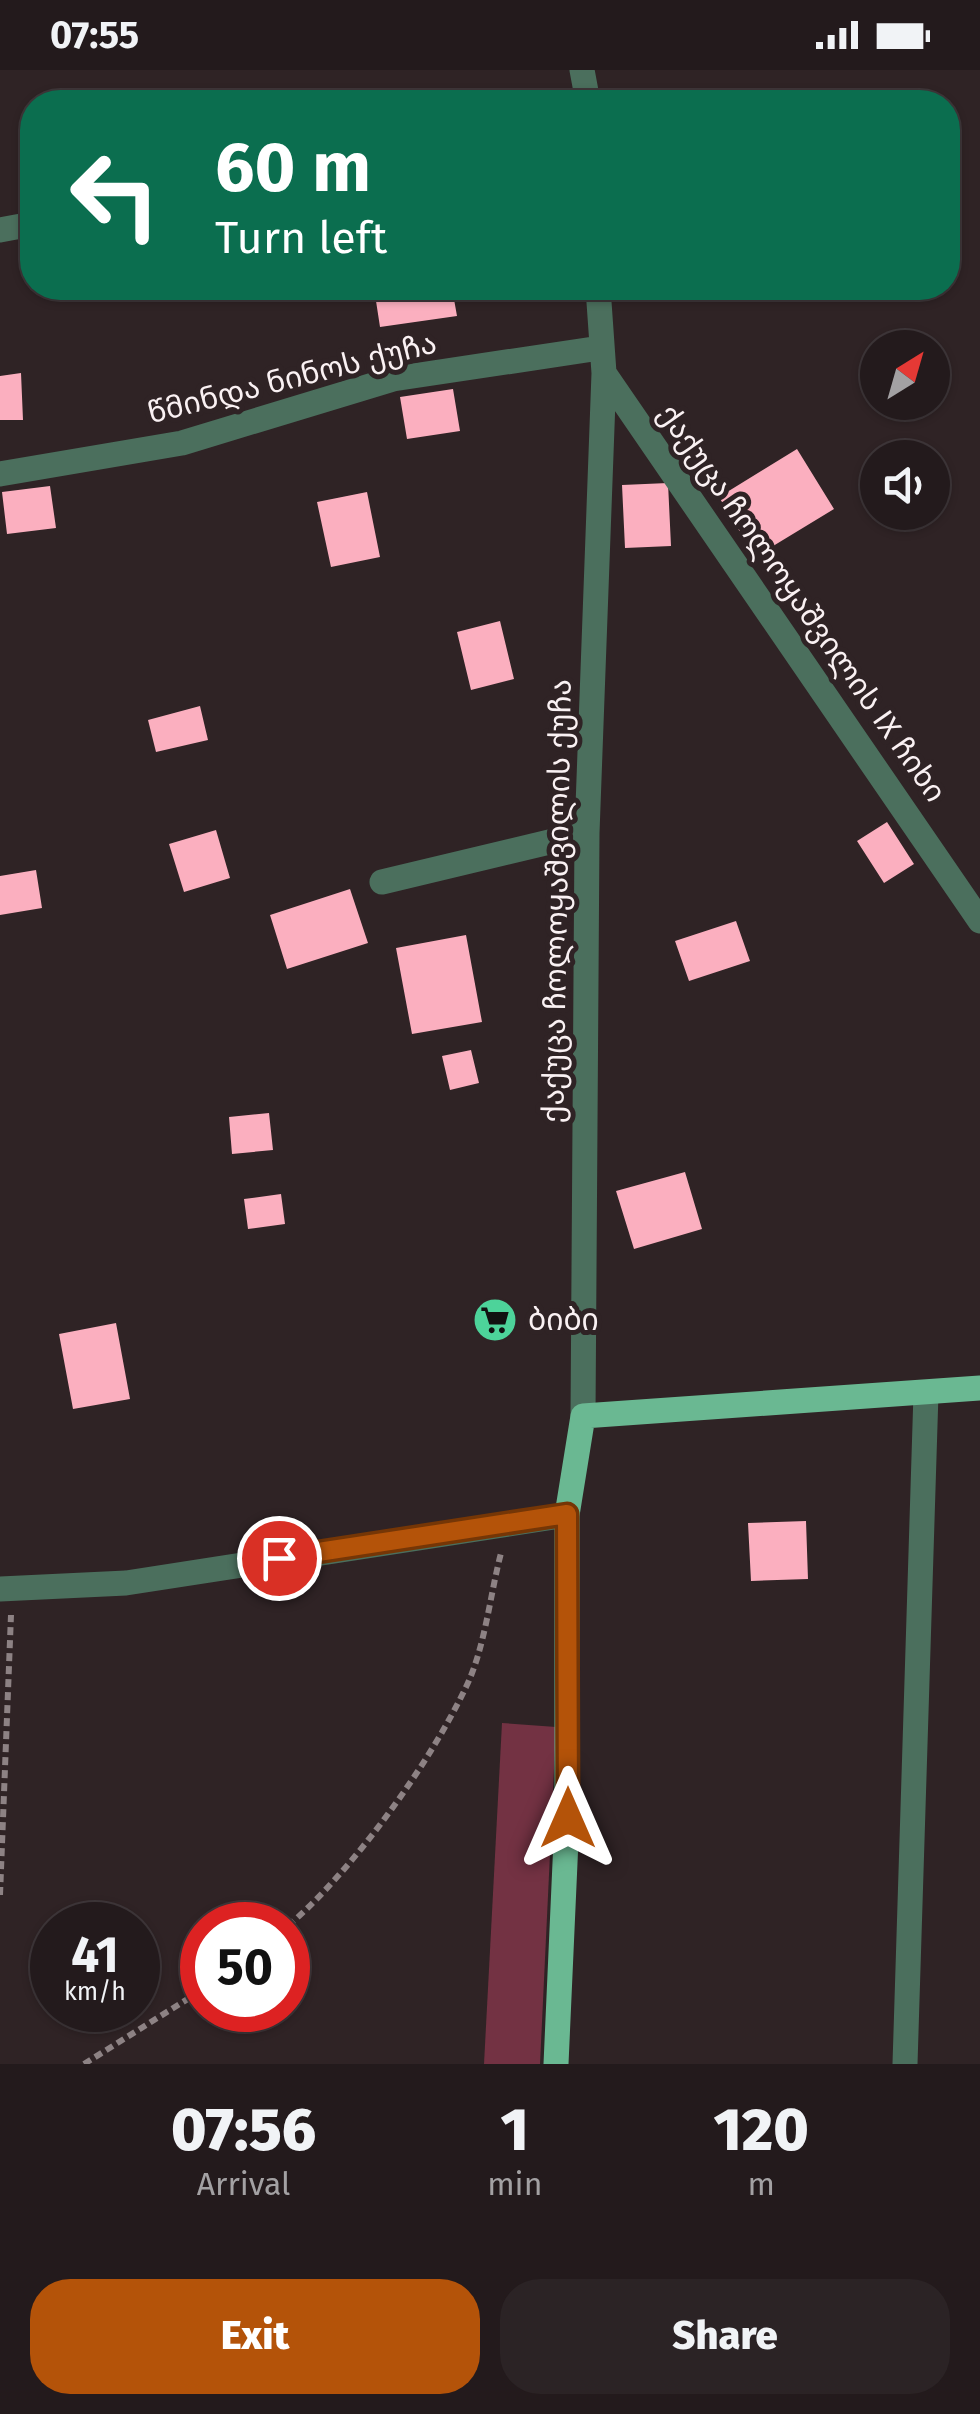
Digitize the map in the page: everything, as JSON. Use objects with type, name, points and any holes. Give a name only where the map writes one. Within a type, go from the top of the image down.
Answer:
[{"type":"main road","points":[[582,1416],[980,1388]]},
{"type":"main road","name":"ქაქუცა ჩოლოყაშვილის ქუჩა","points":[[556,2064],[568,1818],[567,1514],[582,1416]]},
{"type":"street","name":"ქაქუცა ჩოლოყაშვილის ქუჩა","points":[[582,1416],[587,833],[602,360],[599,300]]},
{"type":"street","name":"წმინდა ნინოს ქუჩა","points":[[0,474],[182,443],[394,379],[602,360]]},
{"type":"street","name":"ქაქუცა ჩოლოყაშვილის IX ჩიხი","points":[[602,360],[980,921]]},
{"type":"street","points":[[382,882],[587,833]]},
{"type":"street","points":[[905,2064],[926,1392]]},
{"type":"street","points":[[6,1589],[126,1583],[567,1514]]},
{"type":"path","points":[[310,1907],[328,1891],[387,1813],[468,1685],[508,1522]]},
{"type":"path","points":[[0,1895],[6,1589]]},
{"type":"path","points":[[84,2064],[180,2004]]},
{"type":"shaded area","points":[[502,1723],[556,1727],[540,2064],[484,2064]]},
{"type":"building","points":[[376,300],[454,300],[457,316],[380,327]]},
{"type":"building","points":[[21,373],[23,420],[0,420],[0,376]]},
{"type":"building","points":[[453,389],[460,431],[407,439],[400,397]]},
{"type":"building","points":[[797,449],[834,509],[755,557],[719,497]]},
{"type":"building","points":[[668,483],[671,546],[625,548],[622,485]]},
{"type":"building","points":[[50,486],[56,528],[7,534],[2,492]]},
{"type":"building","points":[[367,492],[380,557],[331,567],[317,502]]},
{"type":"building","points":[[500,621],[514,679],[471,690],[457,632]]},
{"type":"building","points":[[200,706],[208,740],[156,752],[148,720]]},
{"type":"building","points":[[887,822],[914,864],[884,883],[857,841]]},
{"type":"building","points":[[216,830],[230,878],[184,892],[169,844]]},
{"type":"building","points":[[36,870],[42,908],[0,915],[0,876]]},
{"type":"building","points":[[350,889],[368,943],[287,969],[270,915]]},
{"type":"building","points":[[736,921],[750,961],[689,981],[675,941]]},
{"type":"building","points":[[466,935],[482,1022],[412,1034],[396,948]]},
{"type":"building","points":[[471,1050],[479,1083],[450,1090],[442,1056]]},
{"type":"building","points":[[269,1113],[273,1150],[232,1154],[229,1117]]},
{"type":"building","points":[[685,1172],[702,1229],[634,1249],[616,1191]]},
{"type":"building","points":[[281,1194],[285,1224],[248,1229],[244,1199]]},
{"type":"building","points":[[116,1323],[130,1399],[73,1409],[59,1334]]},
{"type":"building","points":[[806,1521],[808,1579],[751,1581],[748,1523]]},
{"type":"place","name":"ბიბი","points":[[495,1320]]},
{"type":"route","points":[[279,1558],[567,1514],[568,1818]]}]
